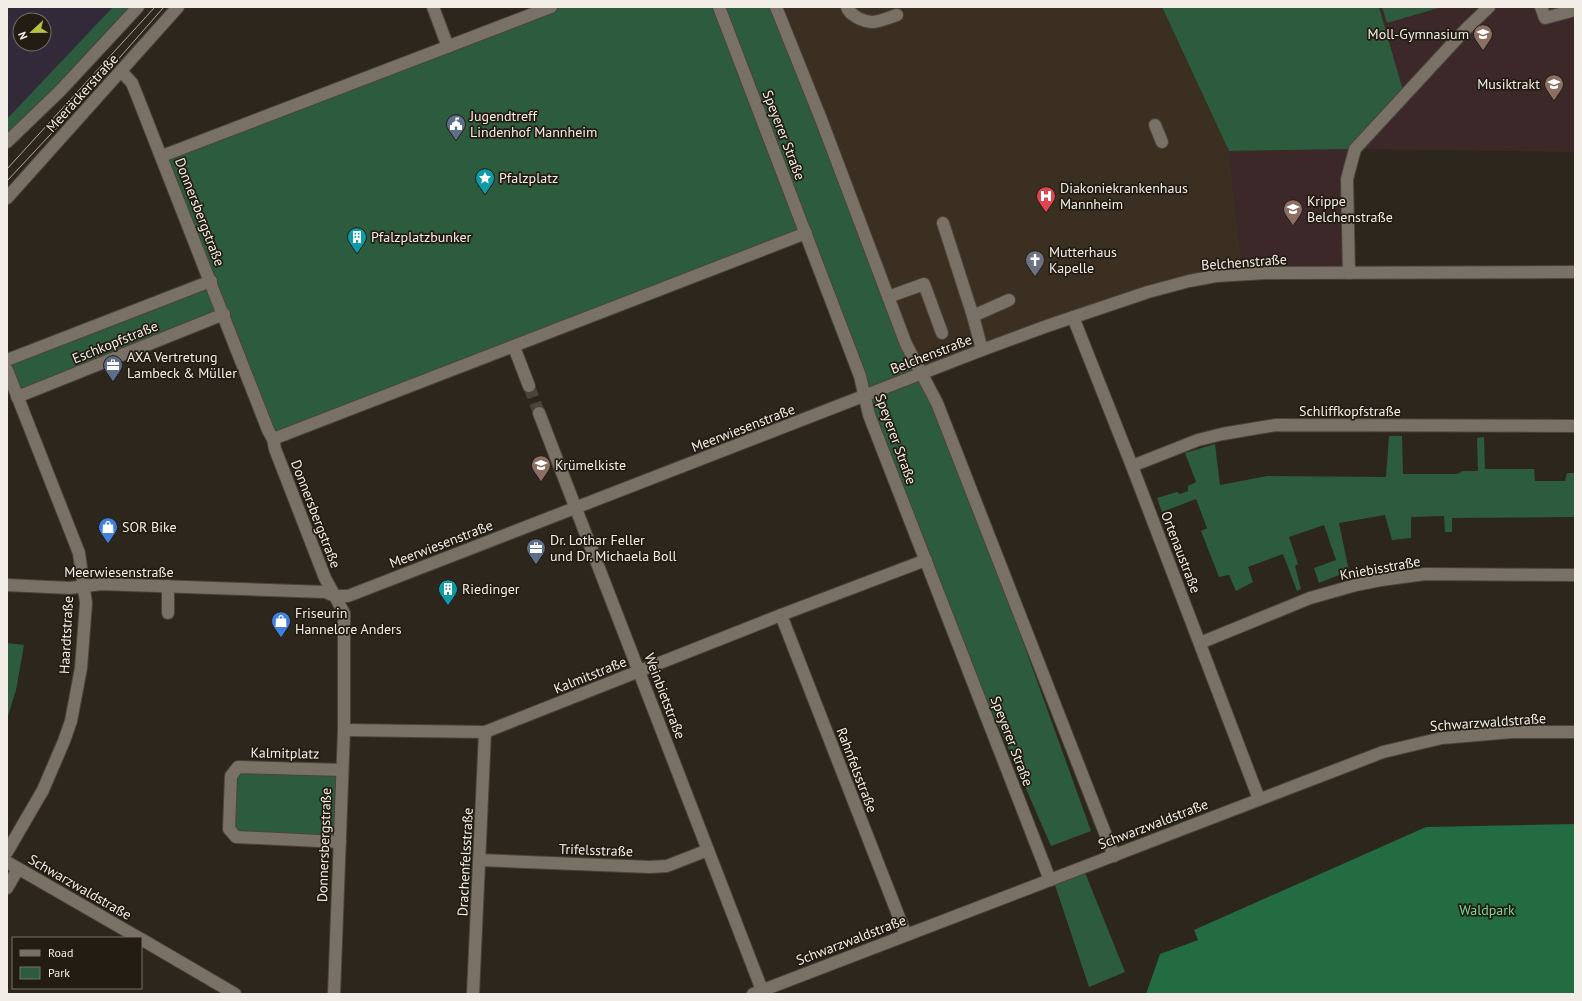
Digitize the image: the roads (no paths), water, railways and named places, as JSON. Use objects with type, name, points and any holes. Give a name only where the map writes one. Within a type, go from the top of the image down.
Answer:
[{"type":"street","name":"Meeräckerstraße","points":[[7,142],[60,91],[138,7]]},
{"type":"street","name":"Meeräckerstraße","points":[[7,198],[178,7]]},
{"type":"street","points":[[433,7],[448,47]]},
{"type":"street","points":[[162,156],[551,7]]},
{"type":"street","name":"Speyerer Straße","points":[[718,7],[860,376],[869,415],[1050,880]]},
{"type":"street","points":[[776,7],[821,119],[906,344],[937,403],[1114,856]]},
{"type":"street","points":[[846,7],[849,13],[866,22],[877,22],[897,14]]},
{"type":"street","points":[[1349,273],[1347,179],[1356,149],[1466,29],[1489,7]]},
{"type":"street","points":[[1541,7],[1545,18],[1575,10]]},
{"type":"street","name":"Donnersbergstraße","points":[[121,72],[132,83],[224,314],[268,430],[273,439],[275,449],[325,578],[344,613],[344,730],[334,994]]},
{"type":"street","points":[[1155,125],[1162,142]]},
{"type":"street","points":[[943,223],[973,316],[982,350]]},
{"type":"street","points":[[273,439],[806,233]]},
{"type":"street","name":"Belchenstraße","points":[[864,397],[982,350],[1073,317],[1148,292],[1189,281],[1216,276],[1266,273],[1575,272]]},
{"type":"street","name":"Eschkopfstraße","points":[[7,360],[211,281]]},
{"type":"street","points":[[888,297],[924,284],[942,333]]},
{"type":"street","points":[[973,316],[1009,300]]},
{"type":"street","name":"Eschkopfstraße","points":[[17,397],[224,314]]},
{"type":"street","name":"Ortenaustraße","points":[[1073,317],[1132,466],[1259,799]]},
{"type":"street","points":[[514,347],[529,386]]},
{"type":"street","name":"Haardtstraße","points":[[7,370],[79,553],[84,586],[85,610],[81,668],[71,721],[43,790],[7,852]]},
{"type":"street","name":"Meerwiesenstraße","points":[[7,585],[70,588],[101,584],[168,586],[325,592],[335,596],[348,596],[864,397]]},
{"type":"street","name":"Weinbietstraße","points":[[539,413],[708,850],[758,992]]},
{"type":"street","name":"Schliffkopfstraße","points":[[1132,466],[1198,440],[1242,430],[1276,425],[1575,426]]},
{"type":"street","name":"Kalmitstraße","points":[[344,730],[486,732],[781,615],[926,560]]},
{"type":"street","name":"Kniebisstraße","points":[[1200,643],[1310,598],[1356,585],[1381,580],[1425,574],[1575,575]]},
{"type":"street","points":[[168,586],[168,613]]},
{"type":"street","name":"Rahnfelsstraße","points":[[781,615],[906,935]]},
{"type":"street","name":"Drachenfelsstraße","points":[[473,994],[486,732]]},
{"type":"street","name":"Schwarzwaldstraße","points":[[758,992],[1383,752],[1442,738],[1512,732],[1575,732]]},
{"type":"street","name":"Kalmitplatz","points":[[340,842],[236,838],[229,829],[231,776],[238,767],[342,770]]},
{"type":"street","name":"Trifelsstraße","points":[[480,860],[650,867],[667,866],[708,850]]},
{"type":"street","name":"Schwarzwaldstraße","points":[[7,862],[137,937]]},
{"type":"street","points":[[7,888],[18,869]]},
{"type":"street","name":"Schwarzwaldstraße","points":[[142,940],[235,994]]},
{"type":"tunnel","points":[[529,386],[539,413]]},
{"type":"tram line","points":[[7,169],[155,7]]},
{"type":"tram line","points":[[7,181],[78,105],[164,7]]},
{"type":"place","name":"Moll-Gymnasium","points":[[1483,51]]},
{"type":"place","name":"Musiktrakt","points":[[1554,101]]},
{"type":"place","name":"Jugendtreff Lindenhof Mannheim","points":[[456,141]]},
{"type":"place","name":"Pfalzplatz","points":[[485,195]]},
{"type":"place","name":"Diakoniekrankenhaus Mannheim","points":[[1046,213]]},
{"type":"place","name":"Krippe Belchenstraße","points":[[1293,226]]},
{"type":"place","name":"Pfalzplatzbunker","points":[[357,254]]},
{"type":"place","name":"Mutterhaus Kapelle","points":[[1035,277]]},
{"type":"place","name":"AXA Vertretung Lambeck & Müller","points":[[113,382]]},
{"type":"place","name":"Krümelkiste","points":[[541,482]]},
{"type":"place","name":"SOR Bike","points":[[108,544]]},
{"type":"place","name":"Dr. Lothar Feller und Dr. Michaela Boll","points":[[536,565]]},
{"type":"place","name":"Riedinger","points":[[448,606]]},
{"type":"place","name":"Friseurin Hannelore Anders","points":[[281,638]]},
{"type":"park label","name":"Waldpark","points":[[1487,910]]}]
